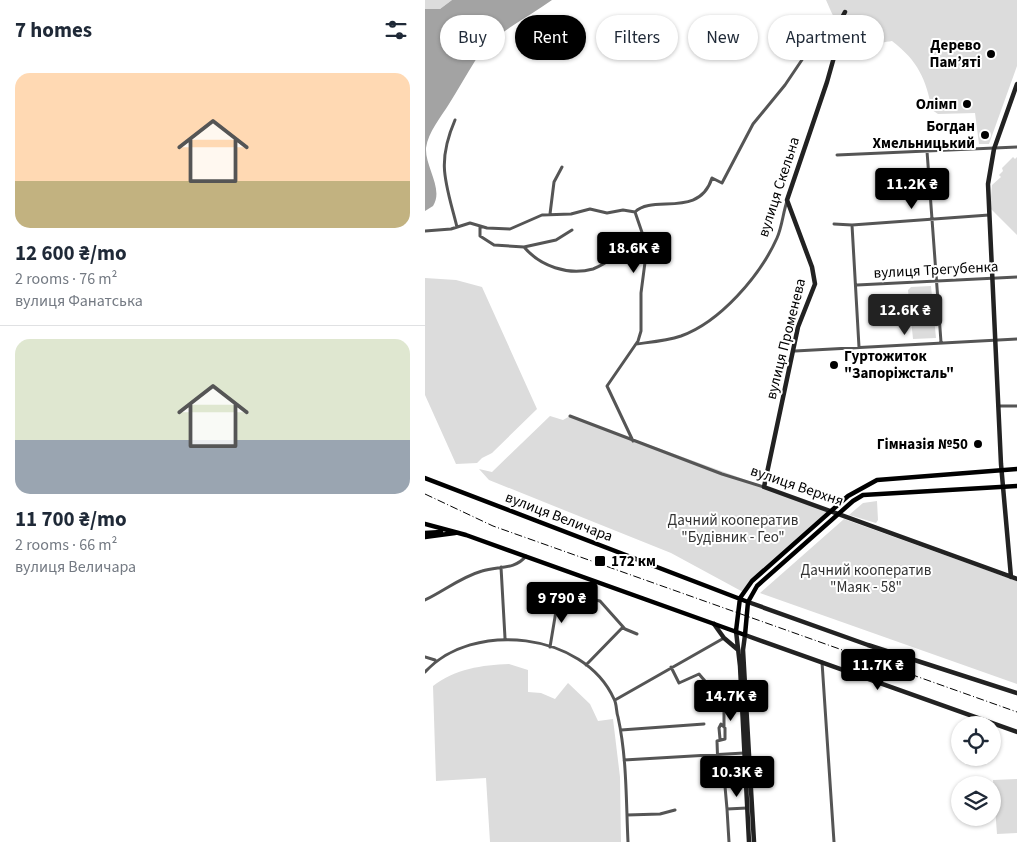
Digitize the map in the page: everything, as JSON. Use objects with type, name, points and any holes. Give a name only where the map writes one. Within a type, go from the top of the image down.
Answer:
[{"type":"main road","points":[[736,631],[739,600],[752,581],[848,496],[875,481],[1017,469]]},
{"type":"main road","name":"вулиця Величара","points":[[425,478],[748,602]]},
{"type":"main road","points":[[875,481],[877,493]]},
{"type":"main road","points":[[425,524],[467,534],[745,634],[748,602],[757,586],[863,495],[1017,486]]},
{"type":"main road","points":[[425,533],[436,531],[467,534]]},
{"type":"main road","points":[[425,537],[451,533]]},
{"type":"street","name":"вулиця Скельна","points":[[636,344],[664,341],[689,333],[712,319],[719,311],[737,298],[764,262],[775,242],[787,200],[827,82],[838,43],[838,25],[845,12]]},
{"type":"street","points":[[425,230],[469,224],[510,229],[550,214],[571,214],[590,209],[607,213],[627,210],[635,212],[642,207],[678,204],[692,200],[705,191],[713,178],[723,183],[753,124],[785,85],[802,60]]},
{"type":"street","points":[[1011,577],[1001,470],[988,184],[994,149],[1017,84]]},
{"type":"street","points":[[455,120],[445,141],[443,164],[457,227]]},
{"type":"street","points":[[837,155],[1017,147]]},
{"type":"street","points":[[927,151],[941,342]]},
{"type":"street","points":[[550,214],[554,182],[562,167]]},
{"type":"street","name":"вулиця Променева","points":[[764,487],[795,351],[798,328],[815,281],[787,200]]},
{"type":"street","points":[[633,441],[607,386],[636,344],[641,331],[641,292],[647,246],[635,212]]},
{"type":"street","points":[[834,224],[852,225],[989,215]]},
{"type":"street","points":[[852,225],[857,285],[859,347]]},
{"type":"street","points":[[480,226],[480,236],[490,244],[524,247],[556,240],[572,230]]},
{"type":"street","points":[[524,247],[545,264],[577,271],[595,268],[617,255]]},
{"type":"street","name":"вулиця Трегубенка","points":[[857,285],[1017,277]]},
{"type":"street","points":[[795,351],[1017,339]]},
{"type":"street","points":[[998,406],[1017,406]]},
{"type":"street","name":"вулиця Верхня","points":[[570,416],[721,474],[764,487],[1017,579]]},
{"type":"street","points":[[425,600],[467,576],[516,565],[526,556]]},
{"type":"street","points":[[501,567],[505,638]]},
{"type":"street","points":[[550,647],[558,599]]},
{"type":"street","points":[[557,605],[595,600],[600,602],[623,627],[637,634]]},
{"type":"street","points":[[748,602],[868,645],[1017,693]]},
{"type":"street","points":[[713,623],[724,638],[737,649],[743,650]]},
{"type":"street","points":[[586,665],[623,627]]},
{"type":"street","points":[[736,631],[742,700],[749,842]]},
{"type":"street","points":[[755,842],[743,650],[745,634],[1017,732]]},
{"type":"street","points":[[425,672],[435,660],[474,644],[505,638],[550,647],[572,656],[586,665],[602,681],[615,700],[624,760],[628,842]]},
{"type":"street","points":[[615,700],[724,638]]},
{"type":"street","points":[[425,657],[435,660]]},
{"type":"street","points":[[822,662],[834,842]]},
{"type":"street","points":[[671,667],[679,683],[699,674],[710,687],[713,702],[742,700]]},
{"type":"street","points":[[724,701],[725,739],[720,739],[717,742],[717,754],[718,770],[724,774],[729,842]]},
{"type":"street","points":[[621,730],[704,724]]},
{"type":"street","points":[[624,760],[744,753]]},
{"type":"street","points":[[727,809],[747,808]]},
{"type":"street","points":[[627,815],[660,814],[675,810]]},
{"type":"green space","points":[[425,0],[452,0],[440,9],[425,9]]},
{"type":"green space","points":[[826,0],[1017,0],[1017,66],[989,144],[979,144],[975,113],[938,114],[932,110],[924,80],[915,63],[892,41],[884,42],[884,15],[833,15]]},
{"type":"green space","points":[[1013,157],[1015,159],[1017,157],[1017,235],[990,208],[992,185],[1001,177],[999,175],[1003,171],[1002,168]]},
{"type":"green space","points":[[425,278],[456,280],[482,287],[537,409],[492,453],[477,463],[456,464],[425,395]]},
{"type":"green space","points":[[931,286],[936,338],[913,339],[908,290],[911,287]]},
{"type":"green space","name":"Дачний кооператив \"Будівник - Гео\"","points":[[550,416],[563,420],[570,416],[831,511],[743,592],[671,553],[489,480],[479,469],[492,472]]},
{"type":"green space","points":[[877,501],[878,520],[876,523],[849,515],[863,503]]},
{"type":"green space","name":"Дачний кооператив \"Маяк - 58\"","points":[[844,519],[1017,581],[1017,684],[760,593]]},
{"type":"green space","points":[[509,664],[528,670],[528,692],[541,693],[555,699],[568,683],[590,704],[598,721],[613,719],[620,777],[621,842],[490,842],[486,778],[436,781],[433,686],[441,680],[469,669]]},
{"type":"green space","points":[[1017,779],[1017,833],[997,834],[996,826],[1001,826],[1001,780]]},
{"type":"shaded area","points":[[452,0],[552,0],[529,15],[515,15],[515,24],[505,31],[505,15],[440,15],[440,60],[476,60],[429,136],[426,155],[435,185],[436,199],[433,206],[425,211],[425,9],[440,9]]},
{"type":"railway","points":[[425,494],[493,526],[1017,712]]},
{"type":"place","name":"Дерево Пам’яті","points":[[991,54]]},
{"type":"place","name":"Олімп","points":[[967,104]]},
{"type":"place","name":"Богдан Хмельницький","points":[[985,135]]},
{"type":"place","name":"Гуртожиток \"Запоріжсталь\"","points":[[834,365]]},
{"type":"place","name":"Гімназія №50","points":[[978,444]]},
{"type":"place","name":"172 км","points":[[600,561]]}]
